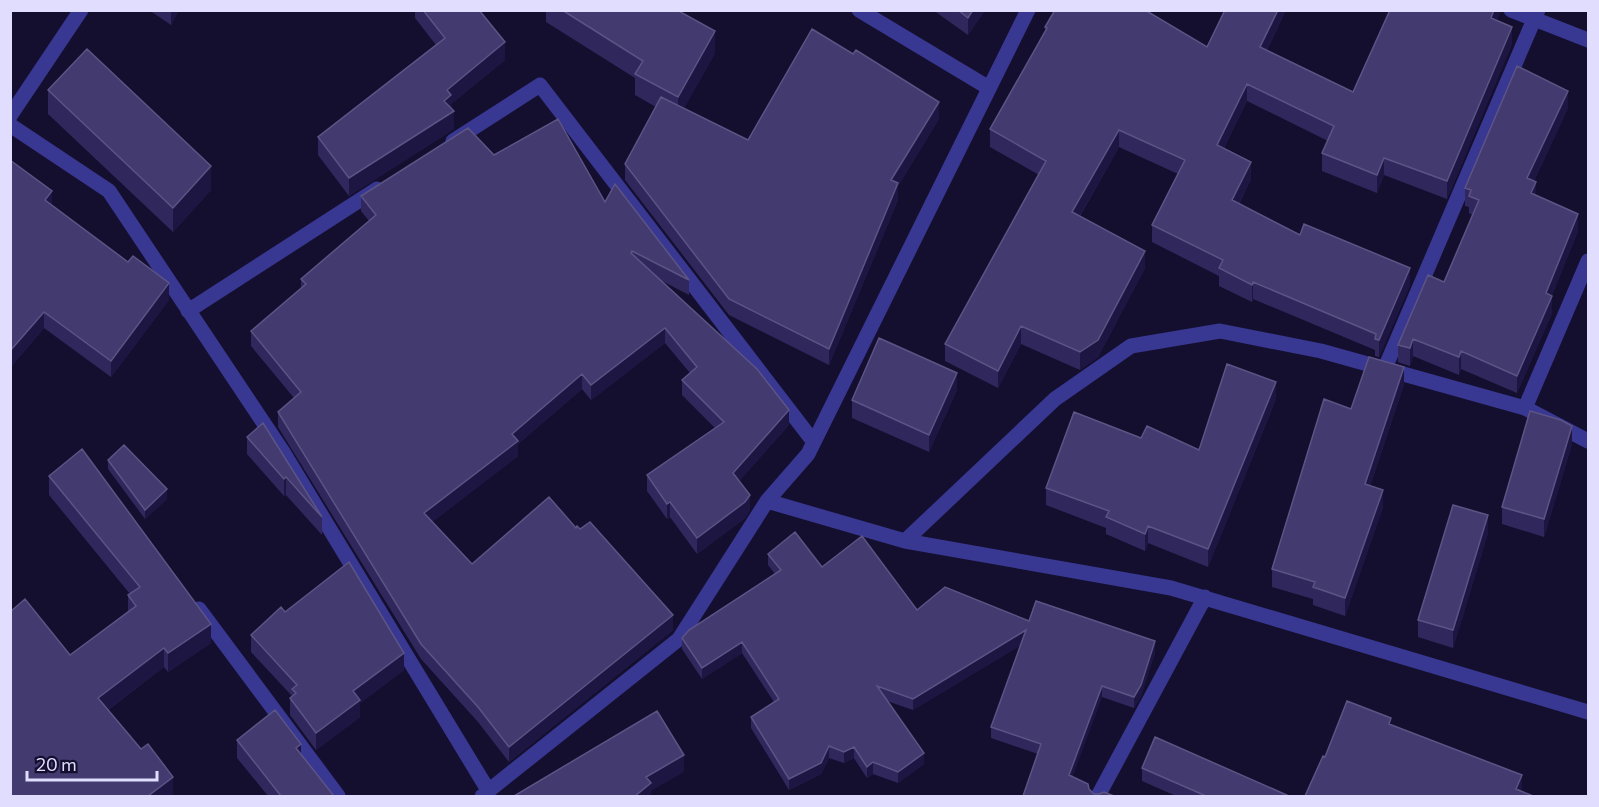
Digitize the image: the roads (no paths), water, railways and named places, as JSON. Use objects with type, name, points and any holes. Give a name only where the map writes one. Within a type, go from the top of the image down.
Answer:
[{"type":"street","points":[[10,116],[81,10]]},
{"type":"street","points":[[859,10],[990,88]]},
{"type":"street","points":[[10,125],[108,191],[283,452],[485,793],[679,639],[767,501],[808,454],[1028,10]]},
{"type":"street","points":[[1511,10],[1536,15],[1588,40]]},
{"type":"street","points":[[1385,368],[1536,15]]},
{"type":"street","points":[[440,149],[540,85],[813,441]]},
{"type":"street","points":[[188,311],[389,182]]},
{"type":"street","points":[[1525,408],[1588,261]]},
{"type":"street","points":[[905,541],[1054,399],[1131,346],[1220,331],[1321,351],[1525,408],[1588,441]]},
{"type":"street","points":[[767,501],[905,541],[1171,588],[1588,712]]},
{"type":"street","points":[[190,597],[338,796]]},
{"type":"street","points":[[1098,796],[1205,597]]}]
